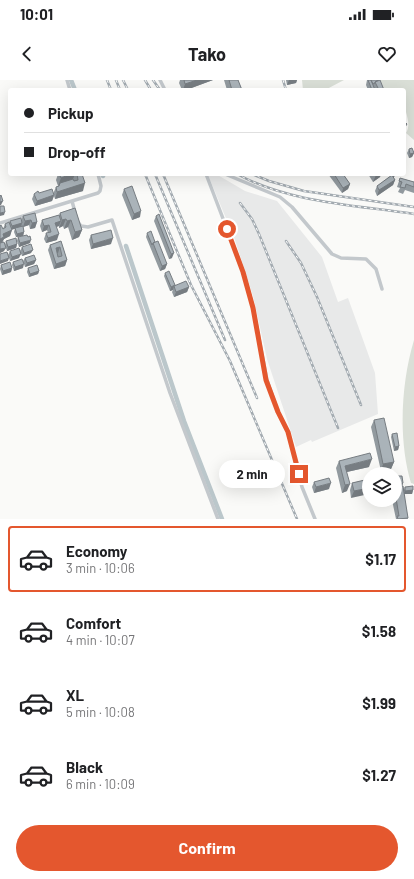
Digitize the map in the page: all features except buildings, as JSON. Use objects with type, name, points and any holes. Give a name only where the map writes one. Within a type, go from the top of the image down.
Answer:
[{"type":"street","points":[[0,222],[100,192],[101,186],[98,176]]},
{"type":"street","points":[[207,176],[243,272],[253,308],[266,380],[278,412],[288,432],[302,486],[315,519]]},
{"type":"street","points":[[230,176],[280,198],[292,208],[332,254],[341,258],[366,258],[376,269],[382,289]]},
{"type":"street","points":[[72,201],[81,226],[88,227],[112,220],[170,393],[218,519]]},
{"type":"shaded area","points":[[302,80],[344,80],[329,88],[303,88]]},
{"type":"shaded area","points":[[378,80],[414,80],[414,140],[406,133],[408,123],[406,112],[406,88],[383,88]]},
{"type":"shaded area","points":[[208,176],[219,176],[245,191],[277,201],[322,257],[338,302],[348,298],[375,373],[378,414],[312,442],[311,440],[296,447],[267,359],[253,296],[235,240]]},
{"type":"shaded area","points":[[414,340],[414,484],[411,483],[404,449],[403,412],[406,374]]},
{"type":"waterway","points":[[71,80],[74,88]]},
{"type":"waterway","points":[[126,246],[184,421],[222,519]]},
{"type":"railway","points":[[107,80],[110,88]]},
{"type":"railway","points":[[116,80],[119,88]]},
{"type":"railway","points":[[123,80],[127,88]]},
{"type":"railway","points":[[145,80],[150,88]]},
{"type":"railway","points":[[153,80],[159,88]]},
{"type":"railway","points":[[283,80],[285,88]]},
{"type":"railway","points":[[146,176],[191,285],[230,361],[297,519]]},
{"type":"railway","points":[[156,176],[225,340]]},
{"type":"railway","points":[[164,176],[257,398]]},
{"type":"railway","points":[[241,176],[257,184],[279,191],[323,202],[414,214]]},
{"type":"railway","points":[[257,176],[304,191],[414,207]]},
{"type":"railway","points":[[240,203],[252,219],[259,234],[338,428]]},
{"type":"railway","points":[[286,241],[301,263],[317,297],[361,405]]},
{"type":"route","points":[[227,229],[243,272],[253,308],[266,380],[278,412],[288,432],[299,474]]}]
